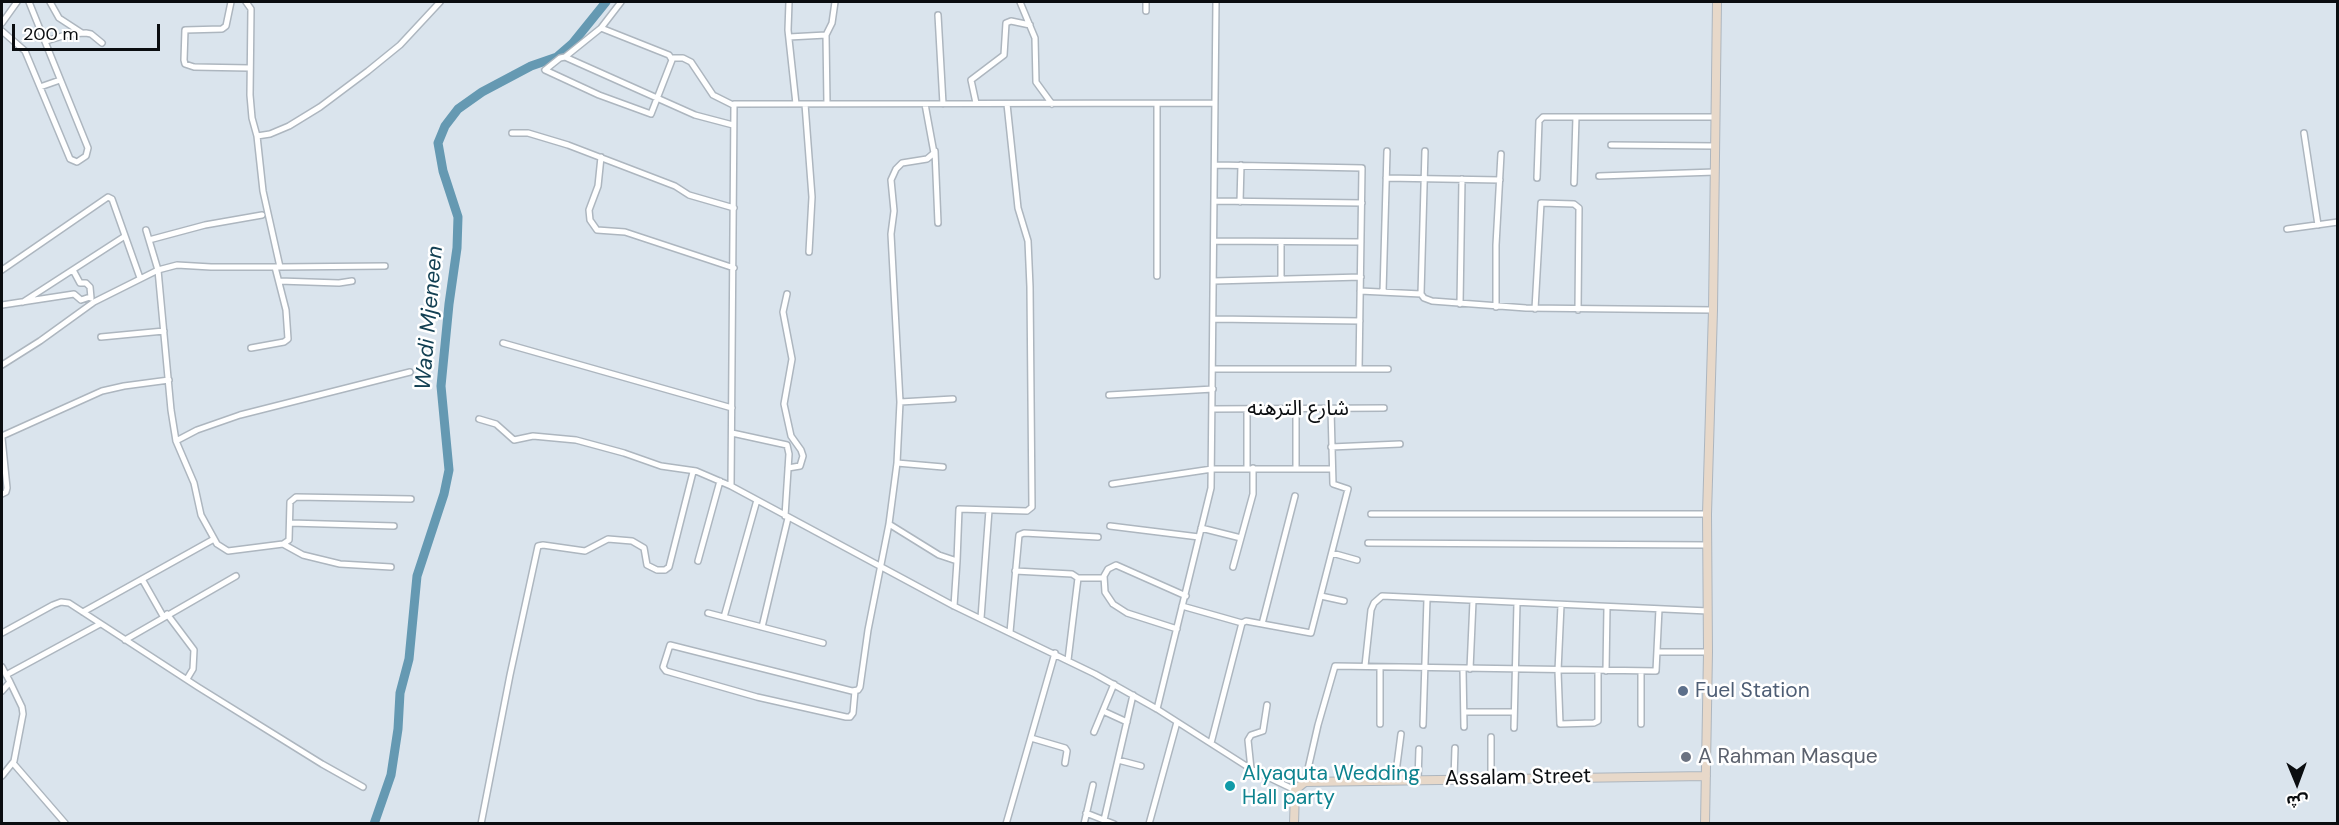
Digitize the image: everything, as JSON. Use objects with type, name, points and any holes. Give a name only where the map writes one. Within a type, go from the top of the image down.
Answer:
[{"type":"main road","points":[[1705,824],[1708,652],[1707,514],[1713,310],[1717,2]]},
{"type":"main road","name":"Assalam Street","points":[[1305,782],[1706,776]]},
{"type":"main road","points":[[1294,824],[1295,790],[1305,782]]},
{"type":"street","points":[[2,23],[17,2]]},
{"type":"street","points":[[2,31],[24,51],[70,159],[77,162],[86,156],[88,148],[29,2]]},
{"type":"street","points":[[50,2],[63,22],[83,33]]},
{"type":"street","points":[[231,2],[226,26],[222,29],[184,30],[184,60],[186,64],[194,68],[249,68]]},
{"type":"street","points":[[246,2],[251,9],[249,68],[251,109],[288,339],[284,342],[251,348]]},
{"type":"street","points":[[257,136],[270,134],[289,126],[320,107],[400,45],[440,2]]},
{"type":"street","points":[[621,2],[601,28],[545,70],[648,114],[652,112],[672,64],[671,58]]},
{"type":"street","points":[[789,2],[789,37],[796,104]]},
{"type":"street","points":[[826,104],[826,35],[832,23],[835,2]]},
{"type":"street","points":[[1020,2],[1035,38],[1036,82],[1052,104]]},
{"type":"street","points":[[1146,2],[1146,11]]},
{"type":"street","points":[[1157,709],[1211,488],[1216,201],[1216,2]]},
{"type":"street","points":[[938,15],[943,104]]},
{"type":"street","points":[[976,103],[971,80],[1004,55],[1006,23],[1011,21],[1030,25]]},
{"type":"street","points":[[601,28],[671,58],[683,58],[691,62],[713,95],[733,105],[1215,103]]},
{"type":"street","points":[[46,41],[69,34],[83,33],[91,34],[102,43]]},
{"type":"street","points":[[789,37],[826,35]]},
{"type":"street","points":[[565,57],[695,115],[734,125]]},
{"type":"street","points":[[40,87],[60,80]]},
{"type":"street","points":[[806,104],[812,197],[809,252]]},
{"type":"street","points":[[925,104],[934,149],[938,223]]},
{"type":"street","points":[[954,606],[959,509],[1027,510],[1032,507],[1029,252],[1027,232],[1018,208],[1007,104]]},
{"type":"street","points":[[1157,104],[1157,276]]},
{"type":"street","points":[[731,486],[734,268],[733,105]]},
{"type":"street","points":[[1574,183],[1576,117]]},
{"type":"street","points":[[1537,178],[1540,118],[1715,117]]},
{"type":"street","points":[[512,133],[528,133],[568,145],[675,186],[690,195],[734,208]]},
{"type":"street","points":[[2304,133],[2318,225]]},
{"type":"street","points":[[1611,145],[1715,146]]},
{"type":"street","points":[[855,691],[670,645],[663,667],[666,672],[747,695],[846,717],[850,717],[853,713],[855,691],[860,687],[868,630],[889,524],[897,463],[900,402],[891,234],[894,212],[891,180],[899,165],[904,162],[927,159],[933,155],[934,149]]},
{"type":"street","points":[[1383,292],[1387,151]]},
{"type":"street","points":[[1425,151],[1421,294],[1424,298],[1460,304],[1535,309],[1713,310]]},
{"type":"street","points":[[1496,307],[1501,154]]},
{"type":"street","points":[[601,158],[598,186],[589,210],[590,218],[597,230],[625,232],[734,268]]},
{"type":"street","points":[[1216,165],[1359,167],[1363,170],[1359,369]]},
{"type":"street","points":[[1240,202],[1241,165]]},
{"type":"street","points":[[1599,176],[1715,172]]},
{"type":"street","points":[[1386,178],[1500,180]]},
{"type":"street","points":[[1460,304],[1462,179]]},
{"type":"street","points":[[2,270],[108,197],[112,200],[140,278]]},
{"type":"street","points":[[1216,201],[1362,203]]},
{"type":"street","points":[[1535,309],[1541,202],[1575,204],[1580,208],[1578,310]]},
{"type":"street","points":[[149,240],[206,225],[262,215]]},
{"type":"street","points":[[2287,229],[2337,222]]},
{"type":"street","points":[[146,230],[159,270],[176,441],[194,483],[201,515],[221,549],[228,551],[283,544],[289,540],[290,502],[296,497],[411,499]]},
{"type":"street","points":[[23,302],[125,236]]},
{"type":"street","points":[[1215,241],[1361,242]]},
{"type":"street","points":[[1281,242],[1281,279]]},
{"type":"street","points":[[2,363],[92,299],[159,270],[177,265],[385,266]]},
{"type":"street","points":[[294,267],[296,280]]},
{"type":"street","points":[[74,270],[80,283]]},
{"type":"street","points":[[1215,281],[1361,277]]},
{"type":"street","points":[[279,281],[339,282],[352,280]]},
{"type":"street","points":[[74,294],[75,287],[80,283],[86,283],[90,286],[92,299]]},
{"type":"street","points":[[1360,291],[1421,294]]},
{"type":"street","points":[[2,305],[74,294],[81,300],[92,299]]},
{"type":"street","points":[[787,294],[783,312],[792,359],[784,404],[790,436],[799,446],[803,456],[800,466],[788,468]]},
{"type":"street","points":[[1214,319],[1360,321]]},
{"type":"street","points":[[101,337],[164,331]]},
{"type":"street","points":[[503,343],[732,408]]},
{"type":"street","points":[[1214,369],[1388,369]]},
{"type":"street","points":[[176,441],[197,430],[240,415],[410,372]]},
{"type":"street","points":[[2,494],[8,488],[2,437],[102,391],[169,380]]},
{"type":"street","points":[[1109,395],[1213,389]]},
{"type":"street","points":[[900,402],[953,399]]},
{"type":"street","name":"شارع الترهنه","points":[[1213,409],[1384,408]]},
{"type":"street","points":[[1233,567],[1253,494],[1247,410]]},
{"type":"street","points":[[1296,410],[1296,468]]},
{"type":"street","points":[[1182,606],[1242,623],[1246,621],[1311,633],[1348,489],[1334,485],[1331,410]]},
{"type":"street","points":[[480,419],[496,424],[514,440],[532,436],[576,440],[661,466],[696,471],[731,486],[954,606],[1055,653],[1114,684],[1251,770],[1295,790]]},
{"type":"street","points":[[732,433],[787,445],[786,517],[762,627]]},
{"type":"street","points":[[1331,447],[1400,444]]},
{"type":"street","points":[[897,463],[943,467]]},
{"type":"street","points":[[1112,484],[1212,469],[1332,469]]},
{"type":"street","points":[[481,824],[537,548],[543,545],[585,551],[605,540],[628,540],[643,546],[647,566],[657,570],[668,569],[693,472],[696,471]]},
{"type":"street","points":[[698,561],[720,481]]},
{"type":"street","points":[[1262,624],[1295,496]]},
{"type":"street","points":[[723,617],[757,501]]},
{"type":"street","points":[[981,618],[988,510]]},
{"type":"street","points":[[1371,514],[1707,514]]},
{"type":"street","points":[[290,523],[394,526]]},
{"type":"street","points":[[889,524],[939,555],[957,561]]},
{"type":"street","points":[[1110,526],[1199,537]]},
{"type":"street","points":[[1201,528],[1241,538]]},
{"type":"street","points":[[1010,632],[1020,534],[1098,537]]},
{"type":"street","points":[[83,612],[214,539]]},
{"type":"street","points":[[1368,543],[1708,545]]},
{"type":"street","points":[[283,544],[303,555],[329,562],[356,566],[391,567]]},
{"type":"street","points":[[1332,553],[1357,560]]},
{"type":"street","points":[[1177,629],[1143,619],[1113,604],[1105,592],[1104,578],[1108,569],[1116,565],[1185,596]]},
{"type":"street","points":[[1016,572],[1072,574],[1078,578],[1104,578]]},
{"type":"street","points":[[125,640],[236,576]]},
{"type":"street","points":[[1068,660],[1078,578]]},
{"type":"street","points":[[142,579],[165,615],[194,650],[193,669],[187,679]]},
{"type":"street","points":[[1321,596],[1344,601]]},
{"type":"street","points":[[1365,666],[1371,610],[1374,603],[1382,596],[1708,611]]},
{"type":"street","points":[[1423,725],[1427,599]]},
{"type":"street","points":[[1464,727],[1473,601]]},
{"type":"street","points":[[2,633],[61,602],[69,603],[322,764],[363,787]]},
{"type":"street","points":[[1514,728],[1517,603]]},
{"type":"street","points":[[1561,604],[1558,671],[1559,722],[1562,725],[1599,721],[1598,671]]},
{"type":"street","points":[[1605,671],[1607,607]]},
{"type":"street","points":[[1305,782],[1335,666],[1657,671],[1659,609]]},
{"type":"street","points":[[708,613],[824,643]]},
{"type":"street","points":[[1211,743],[1242,623]]},
{"type":"street","points":[[6,675],[100,624]]},
{"type":"street","points":[[1658,652],[1708,652]]},
{"type":"street","points":[[1006,824],[1055,653]]},
{"type":"street","points":[[2,667],[22,707],[13,763],[2,776]]},
{"type":"street","points":[[1380,667],[1380,724]]},
{"type":"street","points":[[1641,671],[1641,724]]},
{"type":"street","points":[[2,691],[10,682]]},
{"type":"street","points":[[1094,732],[1114,684]]},
{"type":"street","points":[[1104,820],[1133,695]]},
{"type":"street","points":[[1251,770],[1248,740],[1251,735],[1263,731],[1267,705]]},
{"type":"street","points":[[1103,711],[1116,719],[1127,722]]},
{"type":"street","points":[[1464,712],[1514,712]]},
{"type":"street","points":[[1149,824],[1177,722]]},
{"type":"street","points":[[1395,780],[1401,734]]},
{"type":"street","points":[[1491,737],[1491,779]]},
{"type":"street","points":[[1031,738],[1065,748],[1067,751],[1065,763]]},
{"type":"street","points":[[1454,779],[1455,748]]},
{"type":"street","points":[[1418,780],[1419,749]]},
{"type":"street","points":[[1118,760],[1141,766]]},
{"type":"street","points":[[13,763],[65,823]]},
{"type":"street","points":[[1084,824],[1092,785]]},
{"type":"street","points":[[1086,813],[1114,824]]},
{"type":"waterway","name":"Wadi Mjeneen","points":[[374,824],[391,775],[398,729],[400,693],[409,659],[417,576],[444,494],[449,470],[441,386],[457,248],[458,217],[443,171],[438,143],[445,126],[458,109],[482,92],[531,66],[557,57],[572,44],[606,2]]},
{"type":"place","name":"Fuel Station","points":[[1683,691]]},
{"type":"place","name":"A Rahman Masque","points":[[1686,757]]},
{"type":"place","name":"Alyaquta Wedding Hall party","points":[[1230,786]]}]
